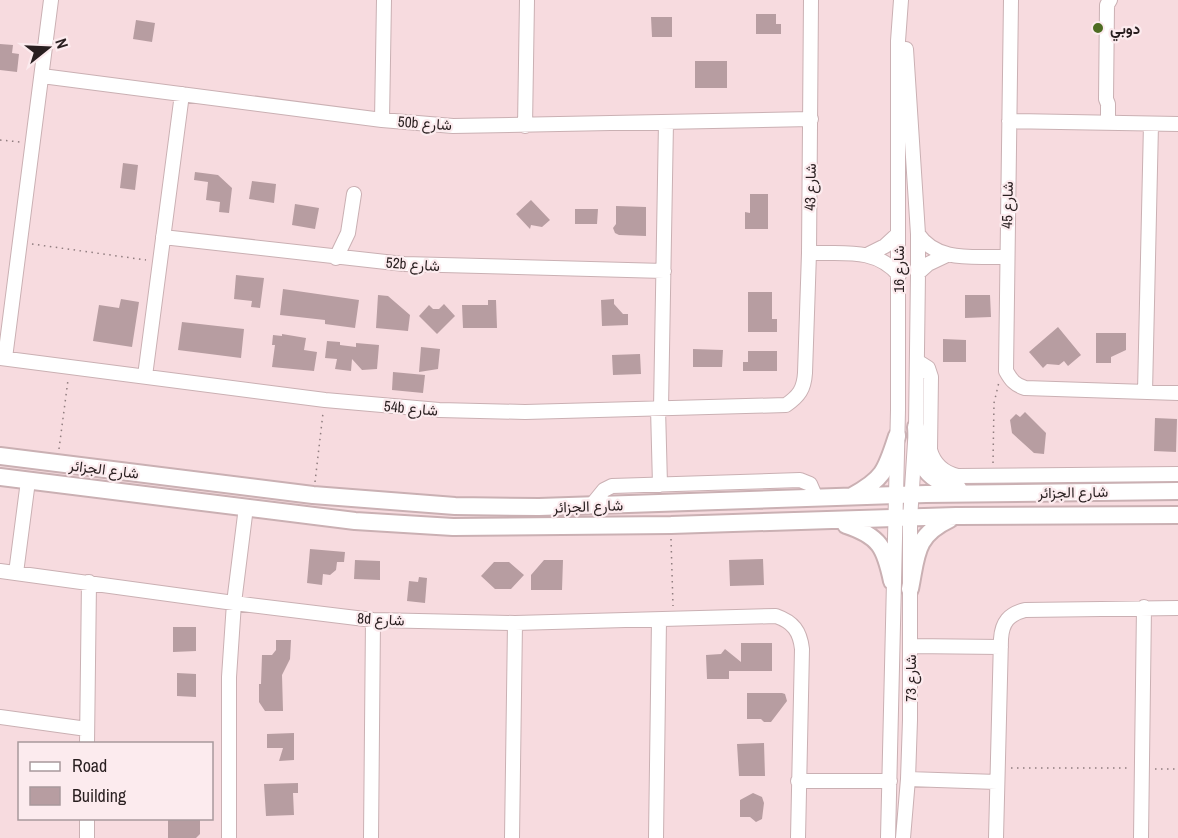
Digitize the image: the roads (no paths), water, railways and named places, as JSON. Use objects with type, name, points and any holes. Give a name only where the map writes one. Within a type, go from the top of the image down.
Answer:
[{"type":"main road","points":[[915,427],[920,460],[928,474],[941,484],[976,494]]},
{"type":"main road","points":[[849,498],[870,486],[881,476],[897,436]]},
{"type":"main road","name":"شارع الجزائر","points":[[0,456],[313,495],[455,506],[591,506],[849,498],[903,494],[1178,490]]},
{"type":"main road","name":"شارع الجزائر","points":[[0,477],[355,520],[453,527],[671,525],[956,516],[1178,515]]},
{"type":"main road","points":[[910,589],[919,546],[923,539],[935,526],[956,516]]},
{"type":"main road","points":[[834,521],[863,530],[878,541],[886,555],[892,581]]},
{"type":"street","points":[[2,358],[20,242],[51,0]]},
{"type":"street","points":[[382,120],[384,0]]},
{"type":"street","points":[[525,126],[527,0]]},
{"type":"street","name":"شارع 43","points":[[805,373],[809,253],[811,0]]},
{"type":"street","name":"شارع 16","points":[[901,0],[898,41],[897,436],[903,494]]},
{"type":"street","name":"شارع 45","points":[[1011,0],[1006,370],[1010,379],[1017,385],[1036,389],[1145,392]]},
{"type":"street","points":[[1105,123],[1108,104],[1106,99],[1107,2]]},
{"type":"street","name":"شارع 16","points":[[900,18],[906,50],[918,234],[915,427],[903,494],[902,519]]},
{"type":"street","name":"50b شارع","points":[[42,76],[382,120],[453,126],[811,120]]},
{"type":"street","points":[[145,376],[182,94]]},
{"type":"street","points":[[1009,121],[1178,124]]},
{"type":"street","points":[[660,484],[666,122]]},
{"type":"street","points":[[1151,124],[1145,392],[1178,393]]},
{"type":"street","points":[[351,259],[348,233],[354,194]]},
{"type":"street","points":[[336,258],[348,233]]},
{"type":"street","points":[[869,254],[885,246],[898,234]]},
{"type":"street","points":[[918,234],[927,246],[947,255],[1006,257]]},
{"type":"street","name":"52b شارع","points":[[164,237],[336,258],[452,266],[664,272]]},
{"type":"street","points":[[809,253],[869,254],[886,262],[898,275]]},
{"type":"street","points":[[918,273],[928,264],[947,255]]},
{"type":"street","name":"54b شارع","points":[[2,358],[325,400],[482,412],[786,405],[797,398],[804,387],[805,373]]},
{"type":"street","points":[[917,361],[928,368],[931,377],[930,450],[936,462],[951,474],[992,476],[1178,474]]},
{"type":"street","points":[[16,573],[28,480]]},
{"type":"street","points":[[591,506],[608,487],[660,484],[800,480],[810,484],[816,498]]},
{"type":"street","points":[[229,838],[229,677],[234,603],[246,507]]},
{"type":"street","name":"شارع 73","points":[[888,838],[892,581],[902,519]]},
{"type":"street","name":"شارع 73","points":[[902,519],[910,589],[908,779],[903,838]]},
{"type":"street","name":"8d شارع","points":[[0,571],[373,620],[515,623],[776,616],[787,620],[801,637],[798,781]]},
{"type":"street","points":[[87,742],[89,582]]},
{"type":"street","points":[[1141,838],[1143,607]]},
{"type":"street","points":[[996,838],[1000,647],[1001,628],[1006,619],[1015,612],[1039,609],[1178,608]]},
{"type":"street","points":[[656,838],[666,619]]},
{"type":"street","points":[[371,838],[373,620]]},
{"type":"street","points":[[512,838],[515,623]]},
{"type":"street","points":[[910,646],[1000,647]]},
{"type":"street","points":[[0,717],[87,729]]},
{"type":"street","points":[[908,779],[997,782]]},
{"type":"street","points":[[798,838],[798,781],[890,781]]},
{"type":"street","points":[[87,820],[87,838]]},
{"type":"place","name":"دوبي","points":[[1098,28]]}]
